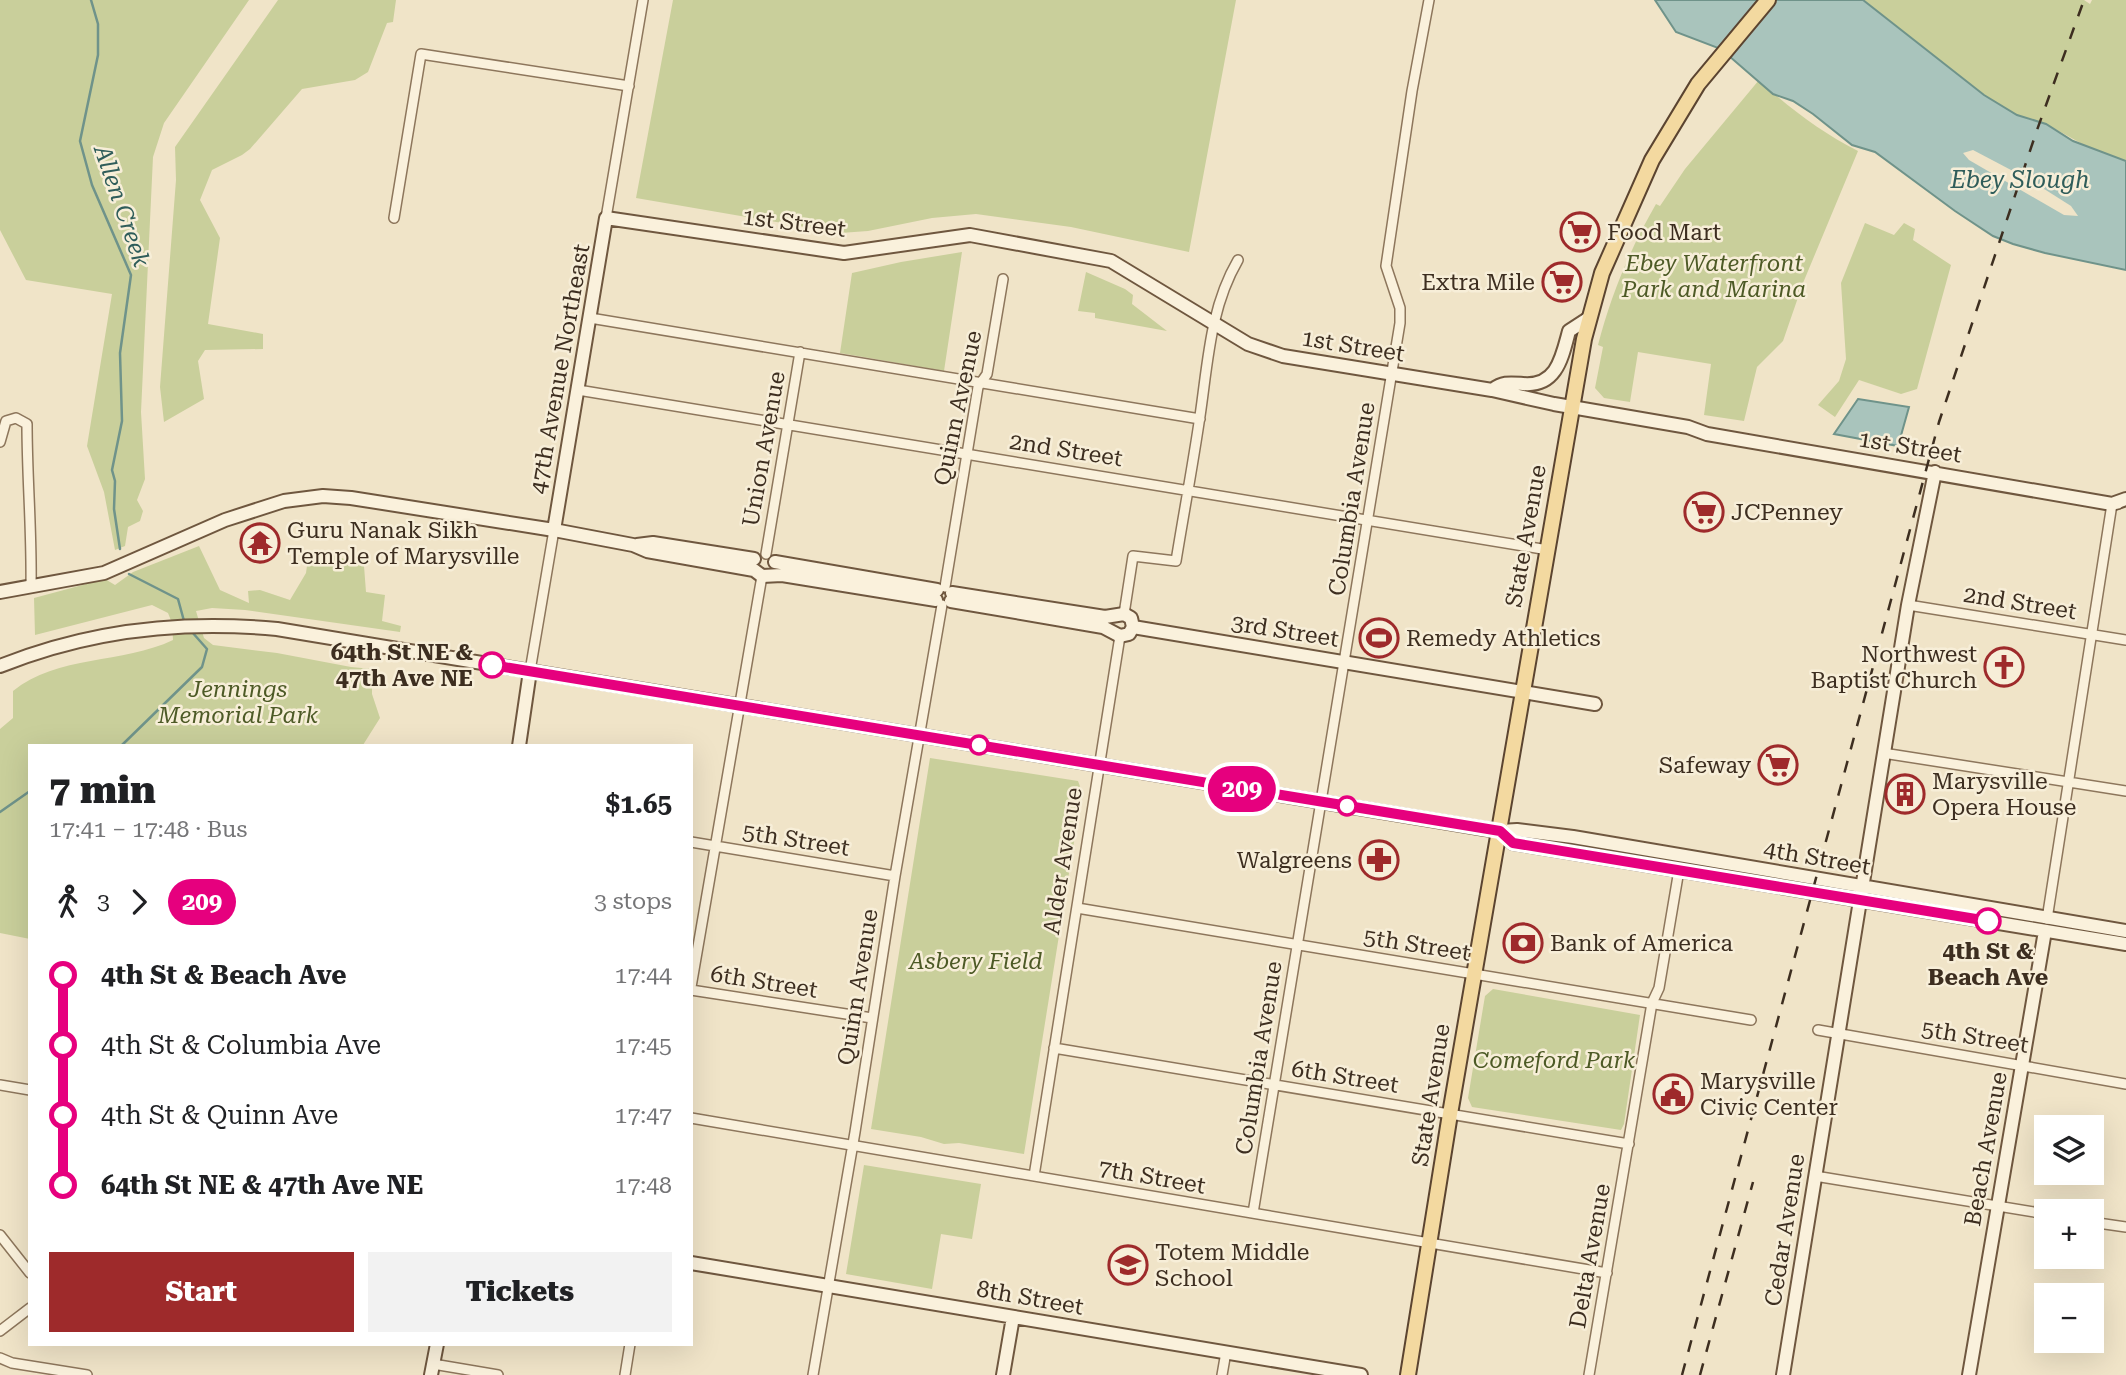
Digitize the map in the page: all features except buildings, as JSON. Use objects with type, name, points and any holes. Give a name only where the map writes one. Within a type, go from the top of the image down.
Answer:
[{"type":"main road","name":"State Avenue","points":[[1408,1375],[1522,693],[1589,318],[1602,273],[1638,186],[1698,84],[1768,0]]},
{"type":"street","name":"47th Avenue Northeast","points":[[519,744],[643,0]]},
{"type":"street","name":"Columbia Avenue","points":[[1253,1213],[1400,323],[1400,308],[1386,266],[1408,116],[1429,0]]},
{"type":"street","points":[[394,218],[421,54],[629,86]]},
{"type":"street","name":"1st Street","points":[[606,218],[844,253],[970,235],[1111,261],[1248,344],[1283,356],[1492,390],[1688,427],[1707,434],[2112,504]]},
{"type":"street","points":[[1117,634],[1111,623],[1119,616],[1133,556],[1176,561],[1213,321],[1224,287],[1238,260]]},
{"type":"street","name":"Quinn Avenue","points":[[813,1375],[978,387],[987,374],[1003,279]]},
{"type":"street","points":[[590,318],[1200,419]]},
{"type":"street","points":[[1492,390],[1503,382],[1528,385],[1549,378],[1557,370],[1569,331],[1589,318]]},
{"type":"street","name":"Union Avenue","points":[[693,976],[800,352]]},
{"type":"street","name":"2nd Street","points":[[578,390],[1548,550]]},
{"type":"street","points":[[0,442],[6,421],[16,418],[27,424],[27,471],[32,528],[31,587]]},
{"type":"street","name":"Cedar Avenue","points":[[1783,1375],[1883,753],[1908,606],[1935,472]]},
{"type":"street","points":[[0,592],[104,573],[225,520],[284,501],[323,496],[554,530],[633,545],[648,551],[764,566],[944,596],[1103,627],[1117,634],[1129,634],[1133,627],[1131,618],[1119,616],[1079,614],[944,596]]},
{"type":"street","points":[[2112,504],[2126,499]]},
{"type":"street","points":[[2112,504],[2126,505]]},
{"type":"street","name":"Beach Avenue","points":[[1969,1375],[2046,925],[2112,504]]},
{"type":"street","name":"2nd Street","points":[[1908,606],[2126,640]]},
{"type":"street","name":"4th Street","points":[[0,666],[77,641],[126,631],[206,624],[277,629],[1500,831],[1517,830],[1573,837],[1736,864],[1861,886],[2126,944]]},
{"type":"street","name":"3rd Street","points":[[1133,627],[1595,704]]},
{"type":"street","name":"Alder Avenue","points":[[1034,1176],[1100,765],[1117,634]]},
{"type":"street","points":[[1883,753],[2126,790]]},
{"type":"street","name":"4th Street","points":[[1500,831],[1513,843],[1860,900],[2046,925],[2126,931]]},
{"type":"street","name":"5th Street","points":[[693,842],[895,876]]},
{"type":"street","points":[[1651,1003],[1659,988],[1679,870],[1684,862],[1723,868],[1736,864]]},
{"type":"street","name":"5th Street","points":[[1077,908],[1751,1020]]},
{"type":"street","name":"6th Street","points":[[693,988],[872,1018]]},
{"type":"street","name":"Delta Avenue","points":[[1589,1375],[1651,1003]]},
{"type":"street","name":"5th Street","points":[[1818,1030],[2126,1084]]},
{"type":"street","name":"6th Street","points":[[1054,1048],[1629,1144]]},
{"type":"street","points":[[0,1085],[28,1090]]},
{"type":"street","name":"7th Street","points":[[693,1118],[1606,1273]]},
{"type":"street","points":[[1815,1176],[2034,1212]]},
{"type":"street","points":[[2104,1224],[2126,1227]]},
{"type":"street","points":[[0,1235],[28,1270]]},
{"type":"street","name":"8th Street","points":[[693,1262],[1361,1375]]},
{"type":"street","points":[[0,1331],[28,1310]]},
{"type":"street","points":[[1003,1375],[1013,1317]]},
{"type":"street","points":[[437,1346],[432,1369],[498,1375]]},
{"type":"street","points":[[625,1375],[630,1346]]},
{"type":"street","points":[[1222,1375],[1226,1352]]},
{"type":"street","points":[[0,1358],[54,1372],[87,1375]]},
{"type":"green space","points":[[0,0],[249,0],[164,123],[153,157],[141,412],[145,479],[137,500],[143,511],[140,521],[128,527],[125,546],[115,550],[104,492],[87,446],[112,294],[26,280],[0,230]]},
{"type":"green space","points":[[278,0],[396,0],[393,22],[387,23],[368,72],[355,80],[302,89],[250,149],[212,170],[200,200],[220,238],[208,324],[263,334],[263,349],[205,350],[198,361],[204,399],[164,422],[160,387],[176,180],[175,147]]},
{"type":"green space","points":[[673,0],[1236,0],[1189,252],[1071,227],[976,214],[932,218],[868,231],[840,233],[636,198]]},
{"type":"green space","points":[[1863,0],[2084,0],[2090,4],[2092,0],[2126,0],[2126,168],[2046,124],[2017,115],[1984,95]]},
{"type":"green space","name":"Ebey Waterfront Park and Marina","points":[[1759,80],[1806,119],[1858,151],[1803,283],[1783,341],[1757,367],[1744,421],[1704,415],[1711,364],[1638,352],[1630,402],[1604,398],[1595,388],[1603,347],[1598,345],[1615,290],[1638,238],[1656,204],[1660,206],[1685,169]]},
{"type":"green space","points":[[1865,223],[1894,235],[1904,223],[1915,229],[1913,240],[1951,265],[1917,389],[1901,394],[1859,380],[1835,417],[1818,405],[1839,381],[1846,359],[1841,283]]},
{"type":"green space","points":[[962,252],[944,371],[840,353],[852,273]]},
{"type":"green space","points":[[1086,272],[1125,289],[1133,295],[1132,304],[1167,331],[1095,318],[1095,313],[1078,311]]},
{"type":"green space","name":"Jennings Memorial Park","points":[[199,546],[220,590],[249,603],[248,591],[260,590],[290,600],[306,573],[309,551],[330,554],[364,566],[366,592],[385,595],[382,621],[401,626],[400,632],[245,610],[212,608],[196,611],[204,638],[213,645],[372,669],[372,694],[380,718],[364,744],[28,744],[28,939],[0,933],[0,729],[13,718],[13,691],[30,679],[50,671],[154,648],[173,640],[172,623],[168,613],[152,605],[35,635],[34,598],[105,579],[115,585],[133,572]]},
{"type":"green space","name":"Asbery Field","points":[[930,758],[1078,781],[1082,792],[1024,1154],[959,1143],[944,1144],[921,1137],[871,1129]]},
{"type":"green space","name":"Comeford Park","points":[[1493,989],[1640,1015],[1621,1130],[1472,1107],[1468,1098],[1485,996]]},
{"type":"green space","points":[[864,1165],[981,1184],[972,1239],[941,1234],[932,1289],[846,1274]]},
{"type":"water","name":"Ebey Slough","points":[[1655,0],[1863,0],[1984,95],[2017,115],[2046,124],[2073,141],[2126,161],[2126,270],[2045,253],[1993,236],[1875,152],[1852,145],[1793,101],[1773,94],[1721,49],[1676,32]]},
{"type":"water","points":[[1858,399],[1909,407],[1898,446],[1834,434]]},
{"type":"pier","points":[[1973,150],[2030,180],[2071,206],[2078,216],[2064,215],[1969,160],[1963,153]]},
{"type":"waterway","name":"Allen Creek","points":[[91,0],[98,24],[98,55],[80,141],[92,185],[131,275],[120,353],[122,421],[112,470],[120,549]]},
{"type":"waterway","name":"Allen Creek","points":[[129,574],[178,599],[184,621]]},
{"type":"waterway","name":"Allen Creek","points":[[123,744],[202,667],[207,649],[192,632]]},
{"type":"waterway","name":"Allen Creek","points":[[0,812],[28,792]]},
{"type":"railway","points":[[1682,1375],[1939,422],[2037,130],[2084,0]]},
{"type":"railway","points":[[1700,1375],[1753,1182]]},
{"type":"bus line","name":"209","points":[[492,665],[1500,831],[1513,843],[1988,921]]},
{"type":"place","name":"Food Mart","points":[[1580,232]]},
{"type":"place","name":"Extra Mile","points":[[1562,282]]},
{"type":"place","name":"JCPenney","points":[[1704,512]]},
{"type":"place","name":"Guru Nanak Sikh Temple of Marysville","points":[[260,543]]},
{"type":"place","name":"Remedy Athletics","points":[[1379,638]]},
{"type":"place","name":"64th St NE & 47th Ave NE","points":[[492,665]]},
{"type":"place","name":"Northwest Baptist Church","points":[[2004,667]]},
{"type":"place","name":"Safeway","points":[[1778,765]]},
{"type":"place","name":"Marysville Opera House","points":[[1905,794]]},
{"type":"place","name":"Walgreens","points":[[1379,860]]},
{"type":"place","name":"4th St & Beach Ave","points":[[1988,921]]},
{"type":"place","name":"Bank of America","points":[[1523,943]]},
{"type":"place","name":"Marysville Civic Center","points":[[1673,1094]]},
{"type":"place","name":"Totem Middle School","points":[[1128,1265]]}]
